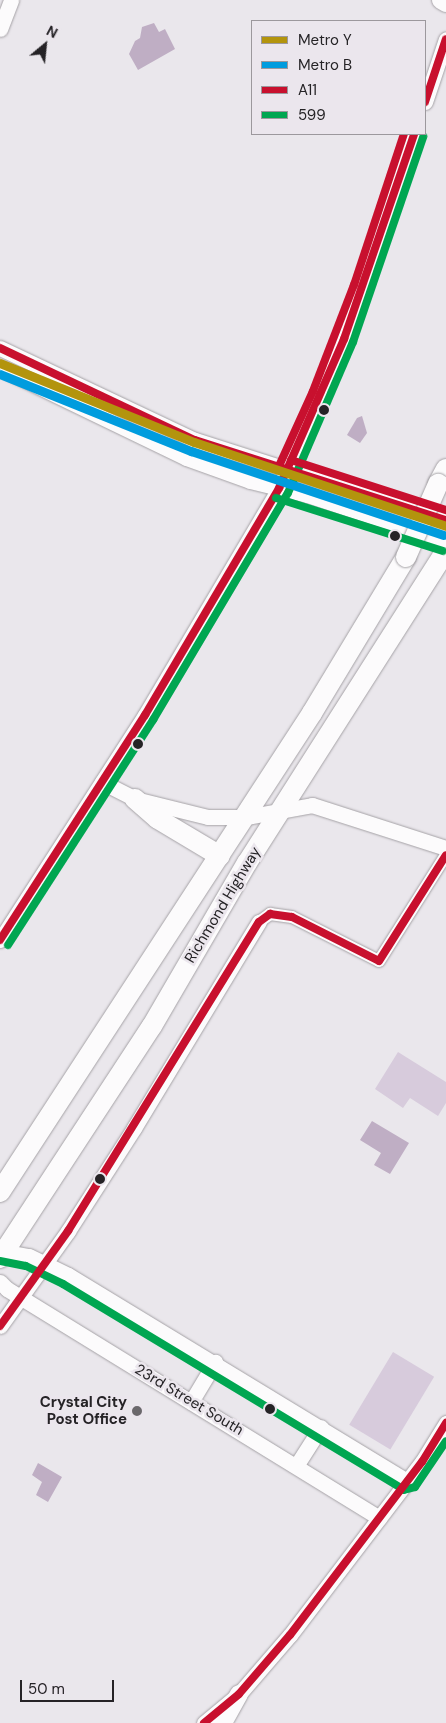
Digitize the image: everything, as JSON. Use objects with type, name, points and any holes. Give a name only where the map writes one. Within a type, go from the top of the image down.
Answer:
[{"type":"highway","name":"Richmond Highway","points":[[0,1192],[246,817],[406,557],[443,483]]},
{"type":"highway","name":"Richmond Highway","points":[[2,1253],[152,1026],[280,811],[441,563],[446,551]]},
{"type":"highway","points":[[135,799],[158,819],[220,856]]},
{"type":"main road","points":[[441,0],[446,3]]},
{"type":"main road","points":[[223,1723],[239,1694]]},
{"type":"street","points":[[0,29],[11,0]]},
{"type":"street","points":[[426,99],[446,38]]},
{"type":"street","points":[[0,940],[102,782],[279,488],[322,395],[361,293],[414,135]]},
{"type":"street","points":[[0,348],[156,423],[288,470],[446,520]]},
{"type":"street","points":[[0,368],[186,458],[446,541]]},
{"type":"street","points":[[102,782],[135,799],[205,817],[246,817],[312,804],[446,848]]},
{"type":"street","points":[[0,1326],[45,1263],[134,1128],[259,922],[270,914],[292,917],[379,961],[446,855]]},
{"type":"street","points":[[2,1253],[28,1256],[45,1263],[215,1362],[407,1481]]},
{"type":"street","name":"23rd Street South","points":[[0,1282],[21,1297],[379,1518]]},
{"type":"street","points":[[192,1402],[215,1362]]},
{"type":"street","points":[[204,1723],[239,1694],[312,1608],[407,1481],[446,1423]]},
{"type":"street","points":[[296,1466],[322,1427]]},
{"type":"shaded area","points":[[154,23],[159,32],[165,29],[175,49],[138,70],[129,54],[135,41],[140,38],[142,27]]},
{"type":"shaded area","points":[[362,416],[367,433],[360,443],[347,435],[357,418]]},
{"type":"shaded area","points":[[398,1052],[446,1082],[446,1103],[438,1116],[410,1098],[403,1108],[375,1089]]},
{"type":"shaded area","points":[[372,1121],[409,1143],[390,1174],[374,1165],[381,1153],[360,1140]]},
{"type":"shaded area","points":[[393,1352],[434,1377],[390,1450],[349,1425]]},
{"type":"shaded area","points":[[38,1463],[62,1477],[48,1502],[36,1495],[42,1482],[32,1475]]},
{"type":"metro line","name":"Y","points":[[0,363],[194,442],[446,526]]},
{"type":"metro line","name":"B","points":[[0,374],[191,451],[443,535]]},
{"type":"transit line","name":"A11","points":[[426,99],[446,39]]},
{"type":"transit line","points":[[279,466],[313,391],[354,285],[404,135]]},
{"type":"transit line","name":"A11","points":[[0,940],[145,715],[279,488],[344,339],[414,135]]},
{"type":"transit line","name":"599","points":[[8,945],[153,720],[288,493],[353,342],[423,137]]},
{"type":"transit line","points":[[0,348],[195,440],[446,520]]},
{"type":"transit line","points":[[291,460],[446,510]]},
{"type":"transit line","name":"599","points":[[276,498],[443,551]]},
{"type":"transit line","points":[[0,1326],[68,1231],[259,922],[270,914],[292,917],[379,961],[446,855]]},
{"type":"transit line","name":"599","points":[[0,1261],[26,1266],[63,1284],[404,1490],[415,1487],[446,1441]]},
{"type":"transit line","points":[[204,1723],[239,1694],[290,1635],[422,1462],[446,1423]]},
{"type":"place","name":"Crystal City Post Office","points":[[137,1411]]}]
